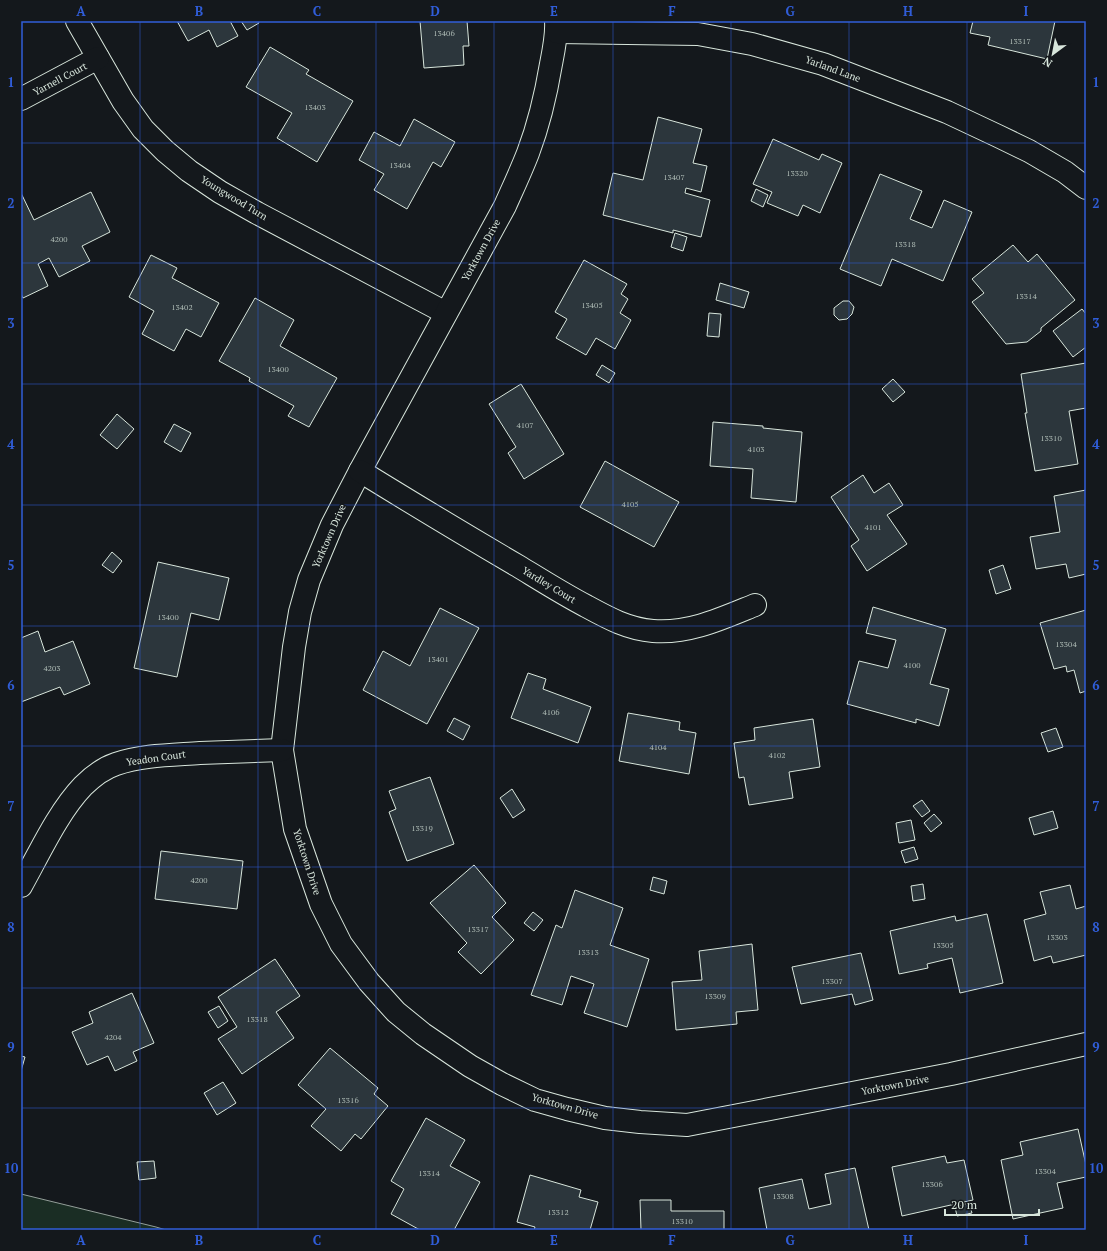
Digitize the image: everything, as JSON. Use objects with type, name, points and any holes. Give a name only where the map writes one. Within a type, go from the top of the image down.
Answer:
[{"type":"street","name":"Youngwood Turn","points":[[77,21],[98,58],[143,129],[165,151],[189,171],[220,192],[251,210],[446,313]]},
{"type":"street","name":"Yarland Lane","points":[[557,26],[698,34],[752,44],[823,64],[947,112],[998,136],[1029,151],[1065,172],[1086,188]]},
{"type":"street","name":"Yorktown Drive","points":[[557,26],[548,83],[539,120],[528,153],[505,206],[332,525],[309,580],[300,612],[294,647],[282,750],[296,829],[321,904],[341,944],[369,982],[396,1012],[423,1034],[470,1066],[535,1100],[605,1118],[687,1125],[951,1074],[1086,1044]]},
{"type":"street","name":"Yarnell Court","points":[[21,99],[98,58]]},
{"type":"street","name":"Yardley Court","points":[[360,472],[572,599],[615,622],[635,628],[654,631],[672,631],[715,622],[755,605]]},
{"type":"street","name":"Yeadon Court","points":[[21,886],[58,819],[71,799],[98,773],[115,765],[166,755],[282,750]]},
{"type":"green space","points":[[21,1194],[156,1227],[166,1230],[21,1230]]},
{"type":"building","points":[[177,21],[230,21],[238,36],[217,47],[209,30],[188,41]]},
{"type":"building","points":[[241,21],[258,21],[259,23],[247,30]]},
{"type":"building","points":[[420,21],[467,21],[469,46],[463,46],[464,65],[424,68]]},
{"type":"building","points":[[973,21],[1055,21],[1047,59],[988,45],[990,37],[970,33]]},
{"type":"building","points":[[270,47],[309,70],[306,74],[353,101],[317,162],[277,138],[292,113],[246,87]]},
{"type":"building","points":[[658,117],[702,129],[693,163],[707,166],[701,192],[686,188],[685,193],[710,200],[701,237],[673,230],[673,233],[603,215],[613,173],[643,180]]},
{"type":"building","points":[[414,119],[455,142],[441,167],[433,162],[407,209],[374,190],[384,174],[359,160],[374,132],[400,146]]},
{"type":"building","points":[[773,139],[819,160],[822,154],[842,163],[820,213],[803,205],[798,216],[767,203],[772,192],[753,184]]},
{"type":"building","points":[[880,174],[922,191],[910,219],[932,228],[944,200],[972,212],[943,281],[892,259],[881,286],[840,269]]},
{"type":"building","points":[[756,189],[768,195],[763,207],[751,201]]},
{"type":"building","points":[[91,192],[110,232],[82,246],[90,261],[59,277],[49,258],[38,264],[48,286],[23,298],[21,294],[21,193],[34,220]]},
{"type":"building","points":[[675,233],[687,237],[683,251],[671,247]]},
{"type":"building","points":[[1013,245],[1028,262],[1037,254],[1075,300],[1041,328],[1041,331],[1027,342],[1006,344],[972,302],[984,293],[972,279]]},
{"type":"building","points":[[151,255],[177,268],[172,278],[219,303],[201,337],[186,329],[174,351],[142,334],[154,311],[129,297]]},
{"type":"building","points":[[584,260],[627,284],[621,294],[628,299],[620,313],[631,320],[615,349],[596,338],[586,355],[556,338],[567,319],[555,312]]},
{"type":"building","points":[[720,283],[749,292],[744,308],[716,300]]},
{"type":"building","points":[[255,298],[294,320],[280,346],[337,378],[309,427],[288,416],[294,406],[249,381],[250,378],[219,361]]},
{"type":"building","points":[[843,301],[849,301],[854,307],[852,314],[847,319],[839,320],[834,315],[834,308]]},
{"type":"building","points":[[1082,309],[1086,314],[1086,347],[1073,357],[1053,331]]},
{"type":"building","points":[[709,313],[721,314],[719,337],[707,336]]},
{"type":"building","points":[[1086,363],[1086,408],[1069,411],[1078,464],[1035,471],[1025,413],[1027,413],[1021,374]]},
{"type":"building","points":[[602,365],[615,373],[609,383],[596,375]]},
{"type":"building","points":[[893,379],[905,392],[893,402],[882,389]]},
{"type":"building","points":[[521,384],[564,454],[524,479],[508,453],[516,447],[489,404]]},
{"type":"building","points":[[117,414],[134,429],[117,449],[100,435]]},
{"type":"building","points":[[713,422],[763,426],[763,428],[802,432],[796,502],[751,498],[753,469],[710,466]]},
{"type":"building","points":[[174,424],[191,433],[181,452],[164,442]]},
{"type":"building","points":[[605,461],[679,502],[654,547],[580,507]]},
{"type":"building","points":[[863,475],[874,493],[889,483],[903,505],[887,515],[907,544],[867,571],[851,546],[859,540],[831,497]]},
{"type":"building","points":[[1086,490],[1086,574],[1069,578],[1066,564],[1036,569],[1030,537],[1060,532],[1054,496]]},
{"type":"building","points":[[112,552],[122,561],[113,573],[102,565]]},
{"type":"building","points":[[158,562],[229,578],[219,620],[191,613],[177,677],[134,668]]},
{"type":"building","points":[[1003,565],[1011,589],[996,594],[989,570]]},
{"type":"building","points":[[873,607],[946,629],[930,684],[949,689],[939,726],[916,719],[916,723],[847,704],[859,661],[888,668],[896,640],[866,633]]},
{"type":"building","points":[[440,608],[479,628],[427,724],[363,690],[383,651],[410,666]]},
{"type":"building","points":[[1086,610],[1086,691],[1080,693],[1074,670],[1067,672],[1066,666],[1054,669],[1040,623]]},
{"type":"building","points":[[38,631],[45,652],[73,641],[90,684],[64,695],[60,687],[21,702],[21,638]]},
{"type":"building","points":[[528,673],[546,679],[543,689],[591,707],[578,743],[511,718]]},
{"type":"building","points":[[628,713],[680,722],[679,730],[696,733],[689,774],[619,761]]},
{"type":"building","points":[[454,718],[470,726],[463,740],[447,731]]},
{"type":"building","points":[[813,719],[820,767],[789,772],[793,798],[749,805],[744,777],[739,778],[734,743],[755,740],[754,728]]},
{"type":"building","points":[[1056,728],[1063,747],[1048,752],[1041,733]]},
{"type":"building","points":[[430,777],[454,844],[407,861],[389,812],[396,809],[389,791]]},
{"type":"building","points":[[512,789],[525,810],[513,818],[500,798]]},
{"type":"building","points":[[922,800],[930,811],[922,817],[913,806]]},
{"type":"building","points":[[1053,811],[1058,828],[1034,835],[1029,818]]},
{"type":"building","points":[[934,814],[942,823],[931,832],[924,823]]},
{"type":"building","points":[[911,820],[915,840],[899,843],[896,823]]},
{"type":"building","points":[[914,847],[918,859],[905,863],[901,851]]},
{"type":"building","points":[[161,851],[243,861],[237,909],[155,899]]},
{"type":"building","points":[[474,865],[506,903],[492,917],[514,940],[481,974],[458,952],[467,943],[430,903]]},
{"type":"building","points":[[653,877],[667,881],[664,894],[650,890]]},
{"type":"building","points":[[923,884],[925,899],[913,901],[911,886]]},
{"type":"building","points":[[1070,885],[1076,909],[1086,906],[1086,955],[1053,963],[1051,956],[1034,961],[1024,920],[1046,914],[1040,892]]},
{"type":"building","points":[[575,890],[623,908],[610,945],[649,959],[627,1027],[584,1013],[594,984],[571,976],[562,1005],[531,995],[556,925],[562,928]]},
{"type":"building","points":[[533,912],[543,920],[534,931],[524,923]]},
{"type":"building","points":[[987,914],[1003,983],[960,993],[952,958],[927,964],[928,968],[899,974],[890,931],[955,916],[956,921]]},
{"type":"building","points":[[752,944],[758,1010],[736,1012],[737,1024],[676,1030],[672,982],[702,980],[699,951]]},
{"type":"building","points":[[861,953],[873,1000],[855,1005],[852,994],[801,1004],[792,967]]},
{"type":"building","points":[[275,959],[300,996],[276,1012],[294,1038],[242,1074],[218,1039],[237,1027],[218,997]]},
{"type":"building","points":[[132,993],[154,1043],[133,1052],[137,1061],[115,1071],[108,1056],[87,1065],[72,1032],[93,1023],[89,1012]]},
{"type":"building","points":[[219,1006],[228,1021],[218,1028],[208,1012]]},
{"type":"building","points":[[330,1048],[378,1088],[374,1094],[388,1106],[361,1139],[355,1134],[341,1151],[311,1126],[326,1109],[298,1085]]},
{"type":"building","points":[[21,1056],[25,1057],[21,1071]]},
{"type":"building","points":[[223,1082],[236,1103],[217,1115],[204,1093]]},
{"type":"building","points":[[426,1118],[465,1140],[450,1166],[480,1182],[454,1230],[420,1230],[391,1214],[404,1189],[391,1181]]},
{"type":"building","points":[[1078,1129],[1086,1165],[1086,1177],[1057,1183],[1063,1208],[1013,1219],[1001,1160],[1023,1155],[1020,1142]]},
{"type":"building","points":[[945,1156],[947,1163],[964,1160],[973,1200],[902,1216],[892,1167]]},
{"type":"building","points":[[154,1161],[156,1178],[139,1180],[137,1162]]},
{"type":"building","points":[[855,1168],[869,1230],[767,1230],[759,1188],[802,1179],[809,1209],[831,1204],[825,1174]]},
{"type":"building","points":[[530,1175],[581,1190],[579,1197],[598,1202],[590,1230],[534,1230],[535,1227],[517,1222]]},
{"type":"building","points":[[640,1200],[671,1200],[671,1211],[724,1211],[724,1230],[641,1230]]},
{"type":"building","points":[[969,1203],[972,1213],[957,1216],[955,1207]]}]
